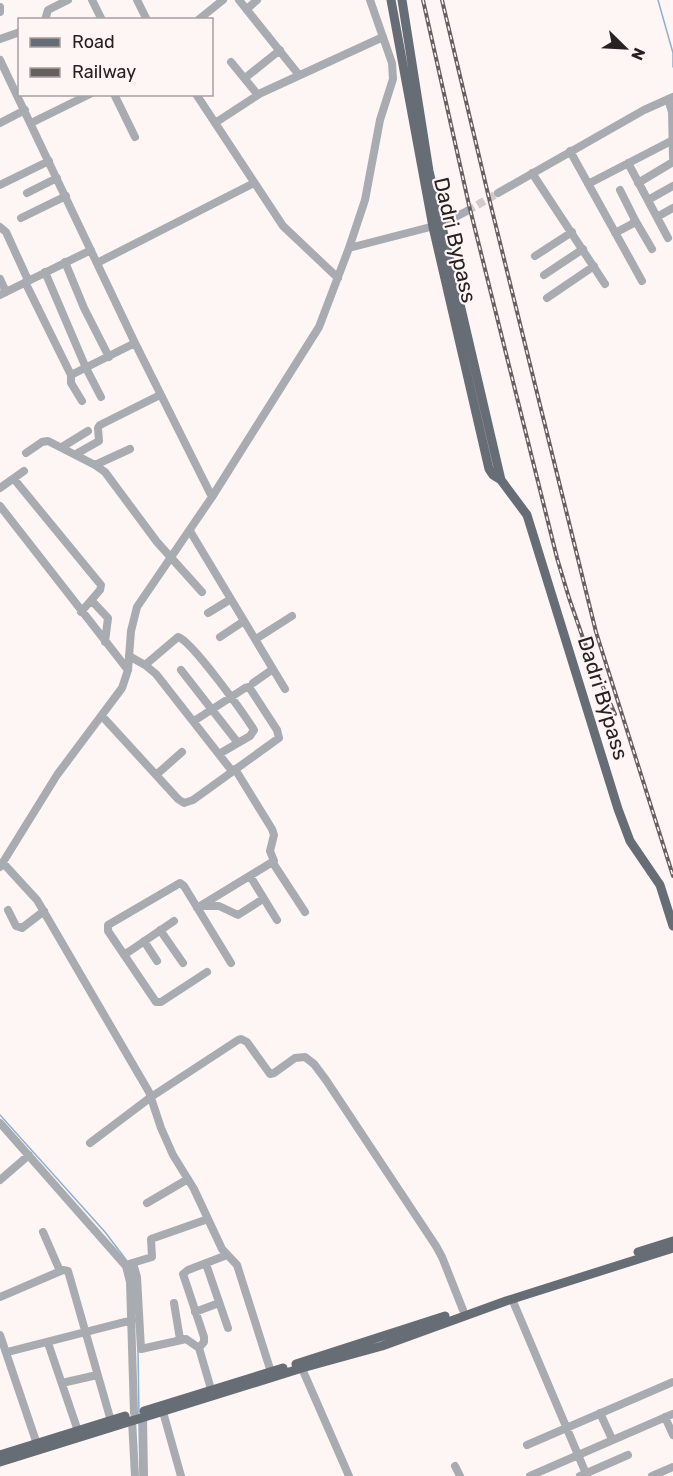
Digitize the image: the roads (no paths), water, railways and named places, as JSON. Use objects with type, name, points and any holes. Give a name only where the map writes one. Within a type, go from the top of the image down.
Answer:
[{"type":"main road","name":"Dadri Bypass","points":[[391,0],[489,469],[501,480],[526,514],[618,809],[630,841],[660,885],[673,926]]},
{"type":"main road","name":"Dadri Bypass","points":[[402,0],[437,225]]},
{"type":"main road","points":[[0,1462],[78,1431],[111,1421],[163,1412],[673,1241]]},
{"type":"main road","points":[[0,1455],[138,1416],[211,1389],[271,1372],[382,1346],[512,1299],[673,1248]]},
{"type":"street","points":[[46,18],[48,10],[68,0]]},
{"type":"street","points":[[93,0],[101,18]]},
{"type":"street","points":[[137,0],[146,18]]},
{"type":"street","points":[[200,18],[223,0]]},
{"type":"street","points":[[239,0],[299,75]]},
{"type":"street","points":[[247,9],[257,0]]},
{"type":"street","points":[[271,1372],[237,1265],[220,1245],[188,1179],[165,1139],[151,1096],[38,900],[2,865],[57,776],[122,688],[128,670],[133,618],[137,607],[212,497],[312,340],[325,312],[365,200],[380,120],[393,79],[392,63],[370,0]]},
{"type":"street","points":[[0,7],[0,12]]},
{"type":"street","points":[[0,39],[18,33]]},
{"type":"street","points":[[215,123],[258,95],[382,36]]},
{"type":"street","points":[[245,78],[280,50]]},
{"type":"street","points":[[0,60],[160,395],[212,497]]},
{"type":"street","points":[[231,62],[258,95]]},
{"type":"street","points":[[31,123],[86,96]]},
{"type":"street","points":[[115,96],[135,137]]},
{"type":"street","points":[[197,96],[284,226],[338,278]]},
{"type":"street","points":[[498,193],[570,151],[671,98],[673,160],[638,183]]},
{"type":"street","points":[[0,123],[25,110]]},
{"type":"street","points":[[588,184],[672,140]]},
{"type":"street","points":[[570,151],[642,281]]},
{"type":"street","points":[[0,185],[49,161]]},
{"type":"street","points":[[628,163],[668,238]]},
{"type":"street","points":[[532,173],[605,284]]},
{"type":"street","points":[[27,193],[57,178]]},
{"type":"street","points":[[97,263],[254,183]]},
{"type":"street","points":[[648,200],[673,186]]},
{"type":"street","points":[[620,190],[652,249]]},
{"type":"street","points":[[21,218],[66,196]]},
{"type":"street","points":[[657,217],[673,208]]},
{"type":"street","points":[[349,248],[437,225],[467,211]]},
{"type":"street","points":[[615,233],[635,220]]},
{"type":"street","points":[[0,227],[6,232],[26,281],[71,375],[70,382],[82,401]]},
{"type":"street","points":[[536,256],[572,232]]},
{"type":"street","points":[[544,275],[583,249]]},
{"type":"street","points":[[0,279],[3,294],[91,250]]},
{"type":"street","points":[[65,262],[84,308],[109,357]]},
{"type":"street","points":[[547,298],[594,266]]},
{"type":"street","points":[[45,272],[86,368],[101,396]]},
{"type":"street","points":[[71,375],[135,343]]},
{"type":"street","points":[[76,454],[99,441],[98,428],[100,425],[160,395]]},
{"type":"street","points":[[62,447],[88,431]]},
{"type":"street","points":[[26,453],[46,441],[95,465],[110,477],[157,542],[202,592]]},
{"type":"street","points":[[95,465],[130,448]]},
{"type":"street","points":[[0,488],[24,471]]},
{"type":"street","points":[[14,479],[100,583],[100,590],[81,612]]},
{"type":"street","points":[[0,506],[128,670]]},
{"type":"street","points":[[189,531],[285,689]]},
{"type":"street","points":[[208,613],[231,598]]},
{"type":"street","points":[[92,601],[108,618],[105,642]]},
{"type":"street","points":[[255,639],[292,616]]},
{"type":"street","points":[[220,637],[244,621]]},
{"type":"street","points":[[145,665],[175,638],[181,637],[254,730],[253,734],[219,754]]},
{"type":"street","points":[[129,656],[156,674],[234,770],[273,832],[270,849],[273,862],[305,912]]},
{"type":"street","points":[[253,683],[273,669]]},
{"type":"street","points":[[181,670],[238,743]]},
{"type":"street","points":[[102,716],[178,799],[186,803],[277,740],[279,735],[249,687],[194,721]]},
{"type":"street","points":[[156,775],[182,752]]},
{"type":"street","points":[[198,907],[273,862]]},
{"type":"street","points":[[250,876],[277,921]]},
{"type":"street","points":[[207,972],[158,1003],[108,931],[108,925],[177,883],[184,886],[231,963]]},
{"type":"street","points":[[198,907],[219,906],[238,915],[264,899]]},
{"type":"street","points":[[8,910],[16,926],[22,928],[44,911]]},
{"type":"street","points":[[124,955],[174,921]]},
{"type":"street","points":[[160,930],[183,963]]},
{"type":"street","points":[[144,941],[157,961]]},
{"type":"street","points":[[90,1143],[151,1096],[241,1039],[247,1042],[270,1074],[299,1057],[305,1057],[312,1061],[346,1108],[436,1246],[463,1310]]},
{"type":"street","points":[[0,1123],[129,1264],[137,1277],[140,1348],[144,1350],[180,1339],[188,1339],[199,1347],[211,1389]]},
{"type":"street","points":[[0,1180],[29,1155]]},
{"type":"street","points":[[147,1203],[188,1179]]},
{"type":"street","points":[[129,1264],[152,1257],[151,1239],[208,1219]]},
{"type":"street","points":[[43,1232],[60,1271]]},
{"type":"street","points":[[199,1347],[205,1340],[183,1274],[227,1255]]},
{"type":"street","points":[[129,1264],[144,1476]]},
{"type":"street","points":[[206,1264],[228,1328]]},
{"type":"street","points":[[0,1297],[67,1270],[111,1421]]},
{"type":"street","points":[[512,1299],[568,1428],[584,1475],[628,1455]]},
{"type":"street","points":[[174,1303],[180,1339]]},
{"type":"street","points":[[195,1312],[219,1303]]},
{"type":"street","points":[[4,1350],[48,1343],[132,1320]]},
{"type":"street","points":[[0,1335],[38,1446]]},
{"type":"street","points":[[48,1343],[78,1431]]},
{"type":"street","points":[[301,1366],[349,1476]]},
{"type":"street","points":[[62,1383],[98,1375]]},
{"type":"street","points":[[527,1445],[673,1382]]},
{"type":"street","points":[[163,1412],[182,1476]]},
{"type":"street","points":[[600,1413],[612,1439]]},
{"type":"street","points":[[135,1476],[138,1416]]},
{"type":"street","points":[[530,1476],[669,1416],[673,1436]]},
{"type":"street","points":[[455,1466],[460,1476]]},
{"type":"street","points":[[656,1475],[673,1467]]},
{"type":"waterway","points":[[658,0],[673,53],[673,67]]},
{"type":"waterway","points":[[0,1115],[105,1232],[127,1261]]},
{"type":"waterway","points":[[138,1350],[139,1415]]},
{"type":"waterway","points":[[139,1422],[140,1476]]},
{"type":"tunnel","points":[[467,211],[498,193]]},
{"type":"railway","points":[[423,0],[469,205],[557,558],[583,637],[615,714]]},
{"type":"railway","points":[[442,0],[596,632],[673,876]]}]
